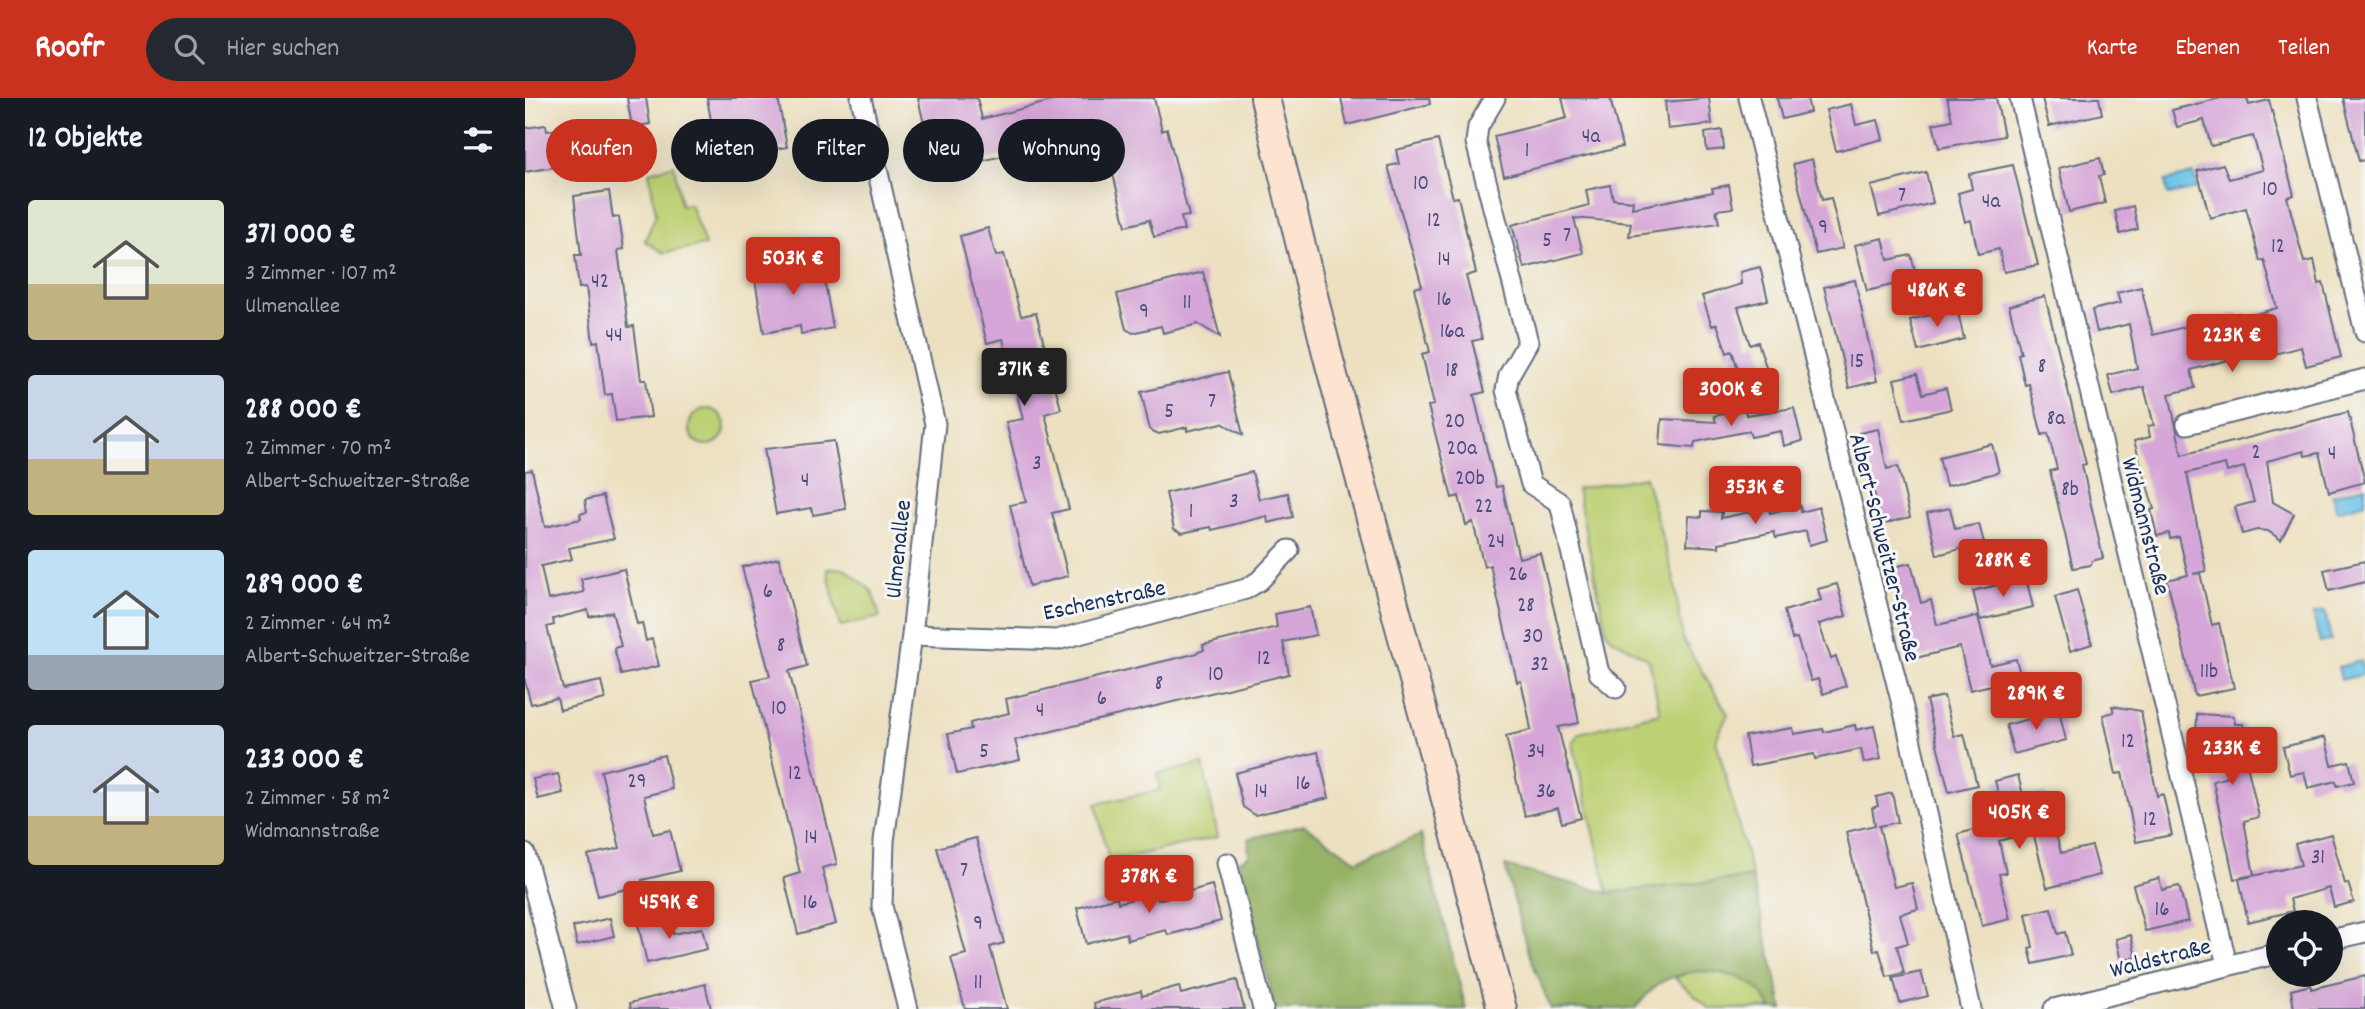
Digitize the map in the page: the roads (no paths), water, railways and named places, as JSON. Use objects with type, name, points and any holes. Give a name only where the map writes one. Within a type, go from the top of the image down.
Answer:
[{"type":"main road","points":[[1265,98],[1328,357],[1502,1009]]},
{"type":"street","name":"Ulmenallee","points":[[860,98],[935,425],[912,635],[884,841],[882,905],[908,1009]]},
{"type":"street","points":[[1495,98],[1478,127],[1476,142],[1528,342],[1509,375],[1506,390],[1531,484],[1560,503],[1599,673],[1616,688]]},
{"type":"street","name":"Albert-Schweitzer-Straße","points":[[1749,98],[1906,723],[1971,1009]]},
{"type":"street","name":"Widmannstraße","points":[[2020,98],[2227,965]]},
{"type":"street","points":[[2307,98],[2365,332]]},
{"type":"street","points":[[2187,424],[2365,379]]},
{"type":"street","name":"Eschenstraße","points":[[912,635],[1057,640],[1245,589],[1259,581],[1289,550]]},
{"type":"street","points":[[525,854],[566,1009]]},
{"type":"street","points":[[1227,863],[1263,1009]]},
{"type":"street","points":[[2343,937],[2365,932]]},
{"type":"street","name":"Waldstraße","points":[[2054,1009],[2266,956]]},
{"type":"water","points":[[2194,174],[2197,189],[2168,195],[2165,181]]},
{"type":"water","points":[[2365,486],[2365,503],[2337,511],[2332,495]]},
{"type":"water","points":[[2325,611],[2331,640],[2320,643],[2313,614]]},
{"type":"water","points":[[2361,661],[2365,674],[2341,680],[2338,667]]}]
